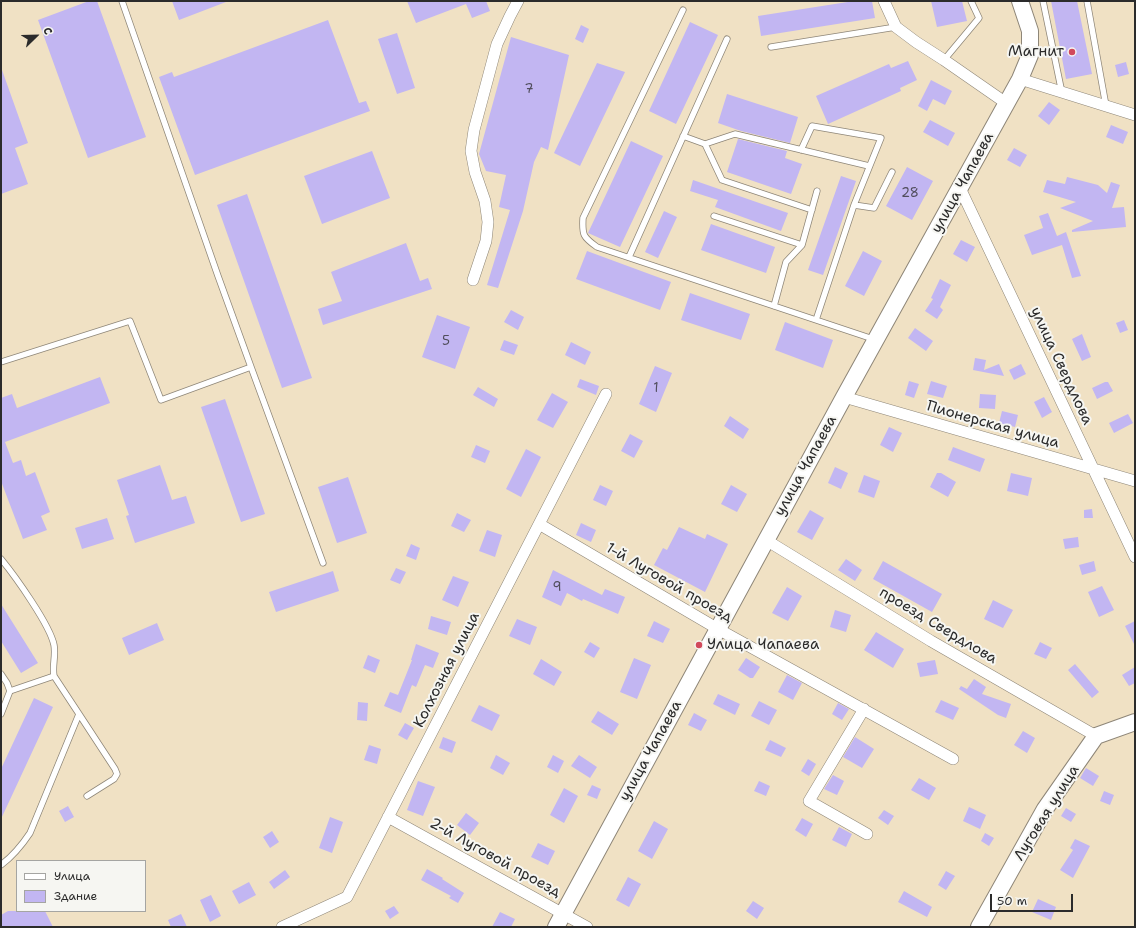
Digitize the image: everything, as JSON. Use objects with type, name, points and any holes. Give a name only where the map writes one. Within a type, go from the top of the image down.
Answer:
[{"type":"street","points":[[473,280],[486,240],[488,222],[484,201],[470,151],[474,130],[497,44],[518,1]]},
{"type":"street","points":[[884,1],[896,27],[1006,104]]},
{"type":"street","name":"улица Чапаева","points":[[556,927],[844,397],[1020,79],[1030,54],[1030,31],[1020,1]]},
{"type":"street","points":[[1020,79],[1135,115]]},
{"type":"street","name":"улица Свердлова","points":[[960,188],[1135,557]]},
{"type":"street","name":"Колхозная улица","points":[[282,927],[347,896],[606,394]]},
{"type":"street","name":"Пионерская улица","points":[[844,397],[1135,481]]},
{"type":"street","name":"1-й Луговой проезд","points":[[539,524],[718,629],[953,759]]},
{"type":"street","name":"проезд Свердлова","points":[[766,540],[931,641],[1096,736]]},
{"type":"street","points":[[864,709],[809,801],[867,834]]},
{"type":"street","points":[[1096,736],[1135,722]]},
{"type":"street","name":"Луговая улица","points":[[979,927],[1045,809],[1096,736]]},
{"type":"street","name":"2-й Луговой проезд","points":[[388,817],[587,927]]},
{"type":"lane","points":[[122,1],[218,276],[323,563]]},
{"type":"lane","points":[[944,60],[979,18],[971,1]]},
{"type":"lane","points":[[1043,1],[1062,93]]},
{"type":"lane","points":[[1086,1],[1106,106]]},
{"type":"lane","points":[[683,10],[583,218],[582,230],[584,237],[597,247],[876,340]]},
{"type":"lane","points":[[771,47],[896,27]]},
{"type":"lane","points":[[629,258],[727,39]]},
{"type":"lane","points":[[802,150],[812,126],[881,138],[854,205],[816,320]]},
{"type":"lane","points":[[684,136],[705,144],[735,134],[869,166]]},
{"type":"lane","points":[[705,144],[722,180],[812,210]]},
{"type":"lane","points":[[854,205],[874,208],[892,172]]},
{"type":"lane","points":[[774,306],[786,262],[802,245],[817,191]]},
{"type":"lane","points":[[714,216],[802,245]]},
{"type":"lane","points":[[1,362],[130,321],[161,400],[251,367]]},
{"type":"lane","points":[[1,559],[14,575],[44,622],[54,644],[54,676],[116,769],[117,774],[114,779],[87,796]]},
{"type":"lane","points":[[1,674],[10,691],[1,714]]},
{"type":"lane","points":[[10,691],[54,676]]},
{"type":"lane","points":[[1,865],[10,859],[30,833],[79,714]]},
{"type":"building","points":[[89,1],[97,1],[146,137],[88,158],[38,20]]},
{"type":"building","points":[[172,1],[226,1],[226,2],[179,20]]},
{"type":"building","points":[[407,1],[486,1],[490,11],[472,18],[466,4],[416,23]]},
{"type":"building","points":[[854,1],[872,1],[875,18],[761,36],[758,16]]},
{"type":"building","points":[[931,1],[962,1],[967,21],[937,27]]},
{"type":"building","points":[[1051,1],[1077,1],[1092,74],[1066,79]]},
{"type":"building","points":[[328,20],[359,103],[366,101],[370,111],[195,175],[159,77],[172,72],[174,77]]},
{"type":"building","points":[[690,22],[718,35],[676,124],[649,111]]},
{"type":"building","points":[[581,25],[589,29],[583,43],[575,39]]},
{"type":"building","points":[[397,33],[415,88],[397,94],[378,39]]},
{"type":"building","points":[[511,37],[569,55],[548,150],[541,147],[534,162],[523,211],[498,288],[487,285],[510,210],[499,207],[506,175],[486,171],[479,154]]},
{"type":"building","points":[[908,61],[917,80],[900,88],[901,91],[828,124],[816,96],[889,64],[891,68]]},
{"type":"building","points":[[1126,62],[1129,74],[1118,77],[1115,65]]},
{"type":"building","points":[[597,63],[625,72],[580,166],[554,153]]},
{"type":"building","points":[[1,70],[28,143],[15,148],[28,184],[1,194]]},
{"type":"building","points":[[931,80],[952,91],[945,105],[933,99],[927,111],[918,106]]},
{"type":"building","points":[[727,94],[798,117],[790,143],[741,131],[718,123]]},
{"type":"building","points":[[1049,102],[1060,110],[1049,125],[1038,116]]},
{"type":"building","points":[[930,120],[955,133],[948,146],[923,132]]},
{"type":"building","points":[[1111,125],[1128,132],[1123,144],[1106,137]]},
{"type":"building","points":[[738,139],[787,151],[785,158],[802,164],[791,194],[727,172]]},
{"type":"building","points":[[631,141],[663,156],[620,247],[588,233]]},
{"type":"building","points":[[1014,148],[1027,155],[1020,167],[1007,160]]},
{"type":"building","points":[[372,151],[390,198],[322,224],[304,176]]},
{"type":"building","points":[[907,167],[933,181],[912,220],[886,206]]},
{"type":"building","points":[[841,176],[856,181],[823,275],[808,270]]},
{"type":"building","points":[[1067,177],[1098,185],[1107,193],[1111,182],[1120,185],[1112,208],[1124,207],[1126,227],[1072,232],[1072,230],[1093,221],[1060,208],[1076,202],[1043,192],[1047,180],[1065,184]]},
{"type":"building","points":[[693,180],[788,213],[781,231],[715,207],[718,200],[690,191]]},
{"type":"building","points":[[247,194],[312,378],[282,388],[217,205]]},
{"type":"building","points":[[664,211],[677,217],[658,258],[645,252]]},
{"type":"building","points":[[1048,213],[1057,236],[1066,232],[1081,276],[1072,278],[1062,245],[1032,255],[1024,235],[1043,228],[1039,216]]},
{"type":"building","points":[[711,224],[775,247],[766,273],[701,250]]},
{"type":"building","points":[[961,240],[975,247],[967,262],[953,254]]},
{"type":"building","points":[[406,243],[420,281],[428,278],[432,289],[323,325],[318,309],[342,301],[331,272]]},
{"type":"building","points":[[587,251],[671,282],[660,310],[576,279]]},
{"type":"building","points":[[863,251],[882,261],[864,296],[845,286]]},
{"type":"building","points":[[940,279],[951,285],[940,307],[943,310],[937,319],[925,311],[933,299],[931,298]]},
{"type":"building","points":[[690,293],[750,314],[741,340],[681,320]]},
{"type":"building","points":[[511,310],[524,317],[518,330],[504,322]]},
{"type":"building","points":[[437,315],[470,327],[455,369],[422,357]]},
{"type":"building","points":[[1124,320],[1128,330],[1120,333],[1116,323]]},
{"type":"building","points":[[785,322],[833,340],[823,368],[775,350]]},
{"type":"building","points":[[915,328],[933,341],[926,351],[908,338]]},
{"type":"building","points":[[1082,334],[1091,357],[1082,361],[1072,339]]},
{"type":"building","points":[[504,340],[518,345],[514,355],[500,350]]},
{"type":"building","points":[[571,342],[591,352],[585,365],[565,355]]},
{"type":"building","points":[[975,358],[986,360],[984,370],[999,364],[1004,376],[973,370]]},
{"type":"building","points":[[1021,364],[1026,374],[1014,380],[1009,370]]},
{"type":"building","points":[[655,366],[672,373],[656,412],[639,404]]},
{"type":"building","points":[[100,377],[110,403],[5,442],[13,463],[21,460],[26,476],[35,472],[50,512],[41,516],[47,530],[23,539],[1,481],[1,398],[12,394],[17,408]]},
{"type":"building","points":[[580,379],[599,386],[596,395],[577,387]]},
{"type":"building","points":[[909,381],[919,384],[914,398],[905,395]]},
{"type":"building","points":[[931,381],[947,386],[943,398],[927,394]]},
{"type":"building","points":[[1108,382],[1113,391],[1097,399],[1092,388]]},
{"type":"building","points":[[478,387],[498,399],[494,407],[473,395]]},
{"type":"building","points":[[552,393],[568,402],[553,428],[537,420]]},
{"type":"building","points":[[980,394],[996,395],[995,409],[979,408]]},
{"type":"building","points":[[1044,397],[1052,412],[1042,418],[1034,402]]},
{"type":"building","points":[[225,399],[265,514],[241,522],[201,407]]},
{"type":"building","points":[[1002,411],[1018,415],[1015,427],[999,423]]},
{"type":"building","points":[[1128,414],[1133,423],[1114,433],[1109,423]]},
{"type":"building","points":[[730,416],[749,429],[743,439],[724,426]]},
{"type":"building","points":[[889,427],[902,433],[893,452],[880,445]]},
{"type":"building","points":[[630,434],[643,441],[634,458],[621,451]]},
{"type":"building","points":[[476,445],[490,451],[485,463],[471,457]]},
{"type":"building","points":[[953,447],[985,459],[980,472],[948,460]]},
{"type":"building","points":[[526,449],[541,457],[521,497],[506,489]]},
{"type":"building","points":[[160,465],[172,500],[186,496],[195,523],[135,543],[126,516],[129,515],[117,480]]},
{"type":"building","points":[[835,467],[848,473],[841,489],[828,483]]},
{"type":"building","points":[[937,473],[941,473],[956,482],[948,497],[930,487]]},
{"type":"building","points":[[1011,473],[1032,478],[1028,496],[1007,491]]},
{"type":"building","points":[[864,475],[880,481],[874,498],[858,492]]},
{"type":"building","points":[[348,477],[367,533],[337,543],[318,487]]},
{"type":"building","points":[[600,485],[613,491],[606,506],[593,500]]},
{"type":"building","points":[[731,485],[747,494],[737,512],[721,504]]},
{"type":"building","points":[[1092,509],[1093,518],[1084,518],[1084,510]]},
{"type":"building","points":[[810,510],[824,518],[812,540],[797,532]]},
{"type":"building","points":[[457,513],[471,520],[464,532],[451,526]]},
{"type":"building","points":[[107,518],[114,539],[82,549],[75,528]]},
{"type":"building","points":[[581,523],[596,530],[591,542],[576,535]]},
{"type":"building","points":[[679,527],[705,539],[707,534],[728,544],[705,592],[654,565],[663,548],[667,550]]},
{"type":"building","points":[[487,530],[502,535],[495,557],[479,551]]},
{"type":"building","points":[[1078,537],[1079,547],[1065,549],[1063,539]]},
{"type":"building","points":[[411,544],[420,548],[416,560],[406,556]]},
{"type":"building","points":[[846,559],[862,570],[855,581],[838,570]]},
{"type":"building","points":[[883,561],[942,594],[932,612],[873,579]]},
{"type":"building","points":[[1094,561],[1096,571],[1082,575],[1079,565]]},
{"type":"building","points":[[396,568],[406,572],[400,584],[390,580]]},
{"type":"building","points":[[553,570],[602,595],[605,589],[625,597],[618,614],[583,599],[582,601],[567,593],[561,606],[542,597]]},
{"type":"building","points":[[333,571],[339,591],[276,612],[269,592]]},
{"type":"building","points":[[453,576],[469,582],[458,607],[442,600]]},
{"type":"building","points":[[1102,586],[1114,610],[1099,617],[1088,592]]},
{"type":"building","points":[[787,587],[802,596],[788,621],[772,613]]},
{"type":"building","points":[[993,600],[1013,610],[1003,628],[984,619]]},
{"type":"building","points":[[1,604],[38,663],[21,673],[1,641]]},
{"type":"building","points":[[835,610],[851,615],[846,632],[830,627]]},
{"type":"building","points":[[431,616],[451,622],[447,635],[428,629]]},
{"type":"building","points":[[517,619],[537,627],[530,645],[509,636]]},
{"type":"building","points":[[654,621],[670,629],[663,643],[647,636]]},
{"type":"building","points":[[1135,621],[1135,646],[1125,626]]},
{"type":"building","points":[[157,623],[164,640],[129,655],[122,638]]},
{"type":"building","points":[[876,632],[904,649],[893,668],[864,650]]},
{"type":"building","points":[[590,642],[600,648],[594,658],[584,652]]},
{"type":"building","points":[[1040,642],[1052,648],[1046,659],[1034,654]]},
{"type":"building","points":[[416,644],[439,653],[433,668],[425,665],[416,687],[412,685],[401,713],[384,706],[390,692],[398,695],[412,660]]},
{"type":"building","points":[[368,655],[380,660],[375,673],[363,668]]},
{"type":"building","points":[[634,658],[651,665],[637,699],[620,692]]},
{"type":"building","points":[[746,658],[760,667],[753,678],[750,678],[738,670]]},
{"type":"building","points":[[541,659],[562,672],[554,686],[533,674]]},
{"type":"building","points":[[935,660],[938,674],[920,677],[917,663]]},
{"type":"building","points":[[1075,664],[1099,692],[1092,698],[1068,670]]},
{"type":"building","points":[[1135,667],[1135,683],[1129,686],[1122,675]]},
{"type":"building","points":[[787,675],[802,683],[793,700],[778,692]]},
{"type":"building","points":[[974,679],[986,687],[982,694],[1011,704],[1006,718],[998,715],[959,689],[961,686],[967,689]]},
{"type":"building","points":[[718,694],[740,704],[735,715],[713,704]]},
{"type":"building","points":[[34,698],[53,707],[1,819],[1,769]]},
{"type":"building","points":[[941,700],[959,708],[953,720],[935,712]]},
{"type":"building","points":[[759,701],[777,710],[769,725],[751,716]]},
{"type":"building","points":[[358,702],[368,703],[367,721],[357,720]]},
{"type":"building","points":[[838,703],[849,709],[842,720],[832,714]]},
{"type":"building","points":[[479,705],[500,715],[492,731],[471,721]]},
{"type":"building","points":[[598,711],[619,724],[612,735],[591,722]]},
{"type":"building","points":[[694,713],[707,720],[701,731],[688,725]]},
{"type":"building","points":[[405,723],[414,728],[407,740],[398,735]]},
{"type":"building","points":[[1023,731],[1035,738],[1027,753],[1014,745]]},
{"type":"building","points":[[443,737],[456,742],[452,753],[439,748]]},
{"type":"building","points":[[855,737],[874,749],[862,768],[843,757]]},
{"type":"building","points":[[770,740],[786,748],[781,757],[765,750]]},
{"type":"building","points":[[369,745],[381,749],[377,764],[364,760]]},
{"type":"building","points":[[496,755],[510,763],[503,775],[490,768]]},
{"type":"building","points":[[553,755],[564,761],[558,773],[547,767]]},
{"type":"building","points":[[579,755],[597,767],[590,778],[571,766]]},
{"type":"building","points":[[808,759],[816,764],[809,776],[801,771]]},
{"type":"building","points":[[1086,768],[1099,776],[1093,786],[1080,778]]},
{"type":"building","points":[[833,775],[844,781],[837,795],[824,789]]},
{"type":"building","points":[[919,778],[936,788],[929,800],[911,790]]},
{"type":"building","points":[[418,781],[435,787],[423,816],[407,810]]},
{"type":"building","points":[[759,781],[770,786],[766,796],[754,791]]},
{"type":"building","points":[[592,785],[601,789],[597,799],[587,795]]},
{"type":"building","points":[[564,788],[578,796],[564,823],[550,815]]},
{"type":"building","points":[[1104,791],[1114,795],[1110,805],[1100,801]]},
{"type":"building","points":[[68,806],[74,817],[65,822],[59,811]]},
{"type":"building","points":[[969,807],[986,815],[980,829],[963,821]]},
{"type":"building","points":[[1066,808],[1076,814],[1071,822],[1061,816]]},
{"type":"building","points":[[884,810],[894,816],[888,825],[878,818]]},
{"type":"building","points":[[466,813],[479,823],[470,835],[457,825]]},
{"type":"building","points":[[330,817],[343,822],[332,853],[319,848]]},
{"type":"building","points":[[802,818],[813,824],[806,837],[795,830]]},
{"type":"building","points":[[654,821],[668,829],[652,859],[638,851]]},
{"type":"building","points":[[839,827],[852,834],[846,847],[832,840]]},
{"type":"building","points":[[272,831],[279,842],[270,848],[263,837]]},
{"type":"building","points":[[985,833],[994,838],[989,846],[981,841]]},
{"type":"building","points":[[1075,839],[1090,846],[1073,878],[1060,870],[1073,850],[1070,848]]},
{"type":"building","points":[[538,843],[555,851],[548,865],[531,857]]},
{"type":"building","points":[[427,869],[464,893],[458,903],[449,898],[451,896],[421,880]]},
{"type":"building","points":[[285,870],[290,877],[274,889],[269,882]]},
{"type":"building","points":[[946,871],[955,876],[946,890],[938,885]]},
{"type":"building","points":[[628,877],[641,884],[629,907],[616,900]]},
{"type":"building","points":[[249,882],[256,895],[239,904],[232,891]]},
{"type":"building","points":[[904,891],[932,907],[927,917],[898,902]]},
{"type":"building","points":[[211,895],[221,916],[210,922],[200,900]]},
{"type":"building","points":[[1038,899],[1056,907],[1051,920],[1032,912]]},
{"type":"building","points":[[753,901],[764,908],[757,919],[746,911]]},
{"type":"building","points":[[394,906],[399,913],[390,919],[385,911]]},
{"type":"building","points":[[8,911],[46,912],[53,927],[1,927],[1,915]]},
{"type":"building","points":[[500,912],[515,919],[511,927],[492,927]]},
{"type":"building","points":[[181,914],[187,927],[171,927],[168,920]]},
{"type":"place","name":"Магнит","points":[[1072,52]]},
{"type":"place","name":"Улица Чапаева","points":[[699,645]]}]
